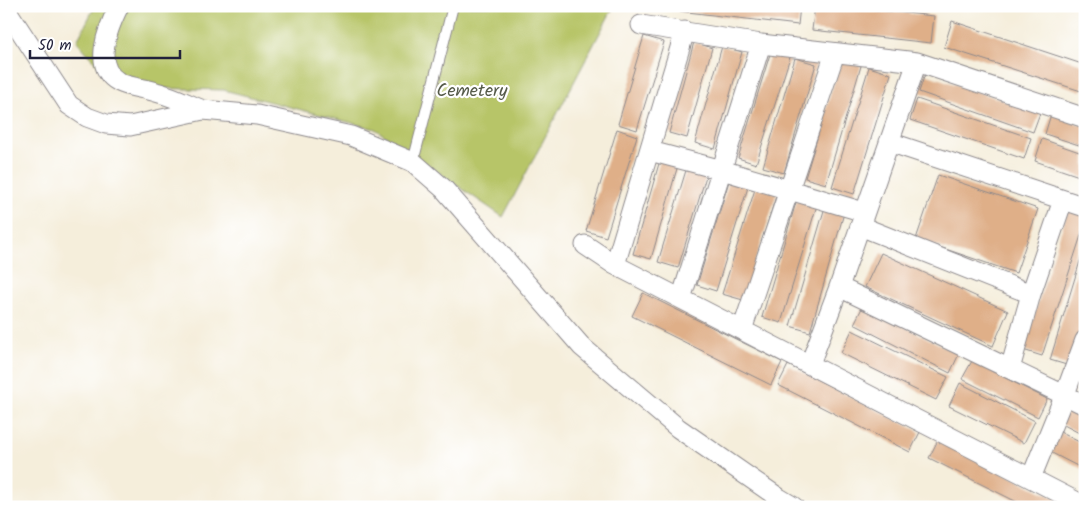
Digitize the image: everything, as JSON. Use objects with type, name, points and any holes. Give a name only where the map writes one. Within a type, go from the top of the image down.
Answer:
[{"type":"street","points":[[119,6],[106,37],[103,57],[108,72],[122,83],[158,92],[203,110],[257,115],[352,136],[413,162],[444,189],[582,347],[678,428],[794,507]]},
{"type":"street","points":[[6,9],[69,105],[87,117],[106,124],[130,126],[203,110]]},
{"type":"street","points":[[641,25],[761,44],[917,62],[1085,118]]},
{"type":"street","points":[[615,265],[685,31]]},
{"type":"street","points":[[681,299],[761,44]]},
{"type":"street","points":[[742,330],[835,53]]},
{"type":"street","points":[[810,364],[839,287],[917,62]]},
{"type":"street","points":[[889,142],[1085,207]]},
{"type":"street","points":[[650,151],[790,189],[1031,294]]},
{"type":"street","points":[[1010,369],[1031,294],[1064,200]]},
{"type":"street","points":[[585,245],[615,265],[1085,506]]},
{"type":"street","points":[[839,287],[1085,405]]},
{"type":"street","points":[[1031,478],[1085,340]]},
{"type":"lane","points":[[413,162],[452,6]]},
{"type":"green space","name":"Cemetery","points":[[95,6],[614,6],[503,217],[375,129],[224,90],[116,87],[77,41]]},
{"type":"building","points":[[653,6],[800,6],[798,25],[653,8]]},
{"type":"building","points":[[815,6],[840,6],[934,16],[931,43],[812,30]]},
{"type":"building","points":[[952,21],[1085,65],[1085,78],[1081,91],[944,47]]},
{"type":"building","points":[[644,36],[664,42],[637,130],[618,124]]},
{"type":"building","points":[[694,42],[712,48],[687,138],[669,133]]},
{"type":"building","points":[[722,46],[742,52],[715,149],[695,143]]},
{"type":"building","points":[[771,51],[790,57],[756,164],[738,158]]},
{"type":"building","points":[[795,58],[816,64],[784,173],[763,167]]},
{"type":"building","points":[[841,60],[861,66],[826,184],[805,178]]},
{"type":"building","points":[[869,67],[891,74],[854,194],[832,187]]},
{"type":"building","points":[[925,74],[1040,113],[1033,132],[919,92]]},
{"type":"building","points":[[917,99],[1031,138],[1024,159],[910,120]]},
{"type":"building","points":[[1051,114],[1085,126],[1085,147],[1045,134]]},
{"type":"building","points":[[617,129],[637,136],[606,237],[586,231]]},
{"type":"building","points":[[1042,139],[1085,154],[1085,178],[1035,161]]},
{"type":"building","points":[[660,160],[678,165],[651,259],[633,254]]},
{"type":"building","points":[[687,167],[707,173],[678,268],[658,262]]},
{"type":"building","points":[[938,175],[1038,209],[1016,273],[916,239]]},
{"type":"building","points":[[730,178],[749,184],[716,291],[697,285]]},
{"type":"building","points":[[756,186],[777,193],[743,300],[722,294]]},
{"type":"building","points":[[797,199],[817,205],[781,323],[762,317]]},
{"type":"building","points":[[825,207],[844,213],[810,332],[790,326]]},
{"type":"building","points":[[1069,207],[1085,212],[1085,223],[1042,356],[1023,350]]},
{"type":"building","points":[[1084,248],[1085,319],[1070,366],[1050,360]]},
{"type":"building","points":[[881,253],[1008,311],[993,346],[865,287]]},
{"type":"building","points":[[643,293],[782,362],[771,385],[632,316]]},
{"type":"building","points":[[863,306],[959,354],[950,373],[854,324]]},
{"type":"building","points":[[852,330],[948,377],[936,400],[841,353]]},
{"type":"building","points":[[972,361],[1047,399],[1038,417],[962,379]]},
{"type":"building","points":[[788,365],[920,432],[910,452],[778,385]]},
{"type":"building","points":[[960,383],[1035,421],[1024,443],[949,406]]},
{"type":"building","points":[[1070,405],[1085,412],[1085,436],[1060,423]]},
{"type":"building","points":[[1060,432],[1085,445],[1085,470],[1050,452]]},
{"type":"building","points":[[938,440],[1072,507],[1027,507],[929,458]]}]
